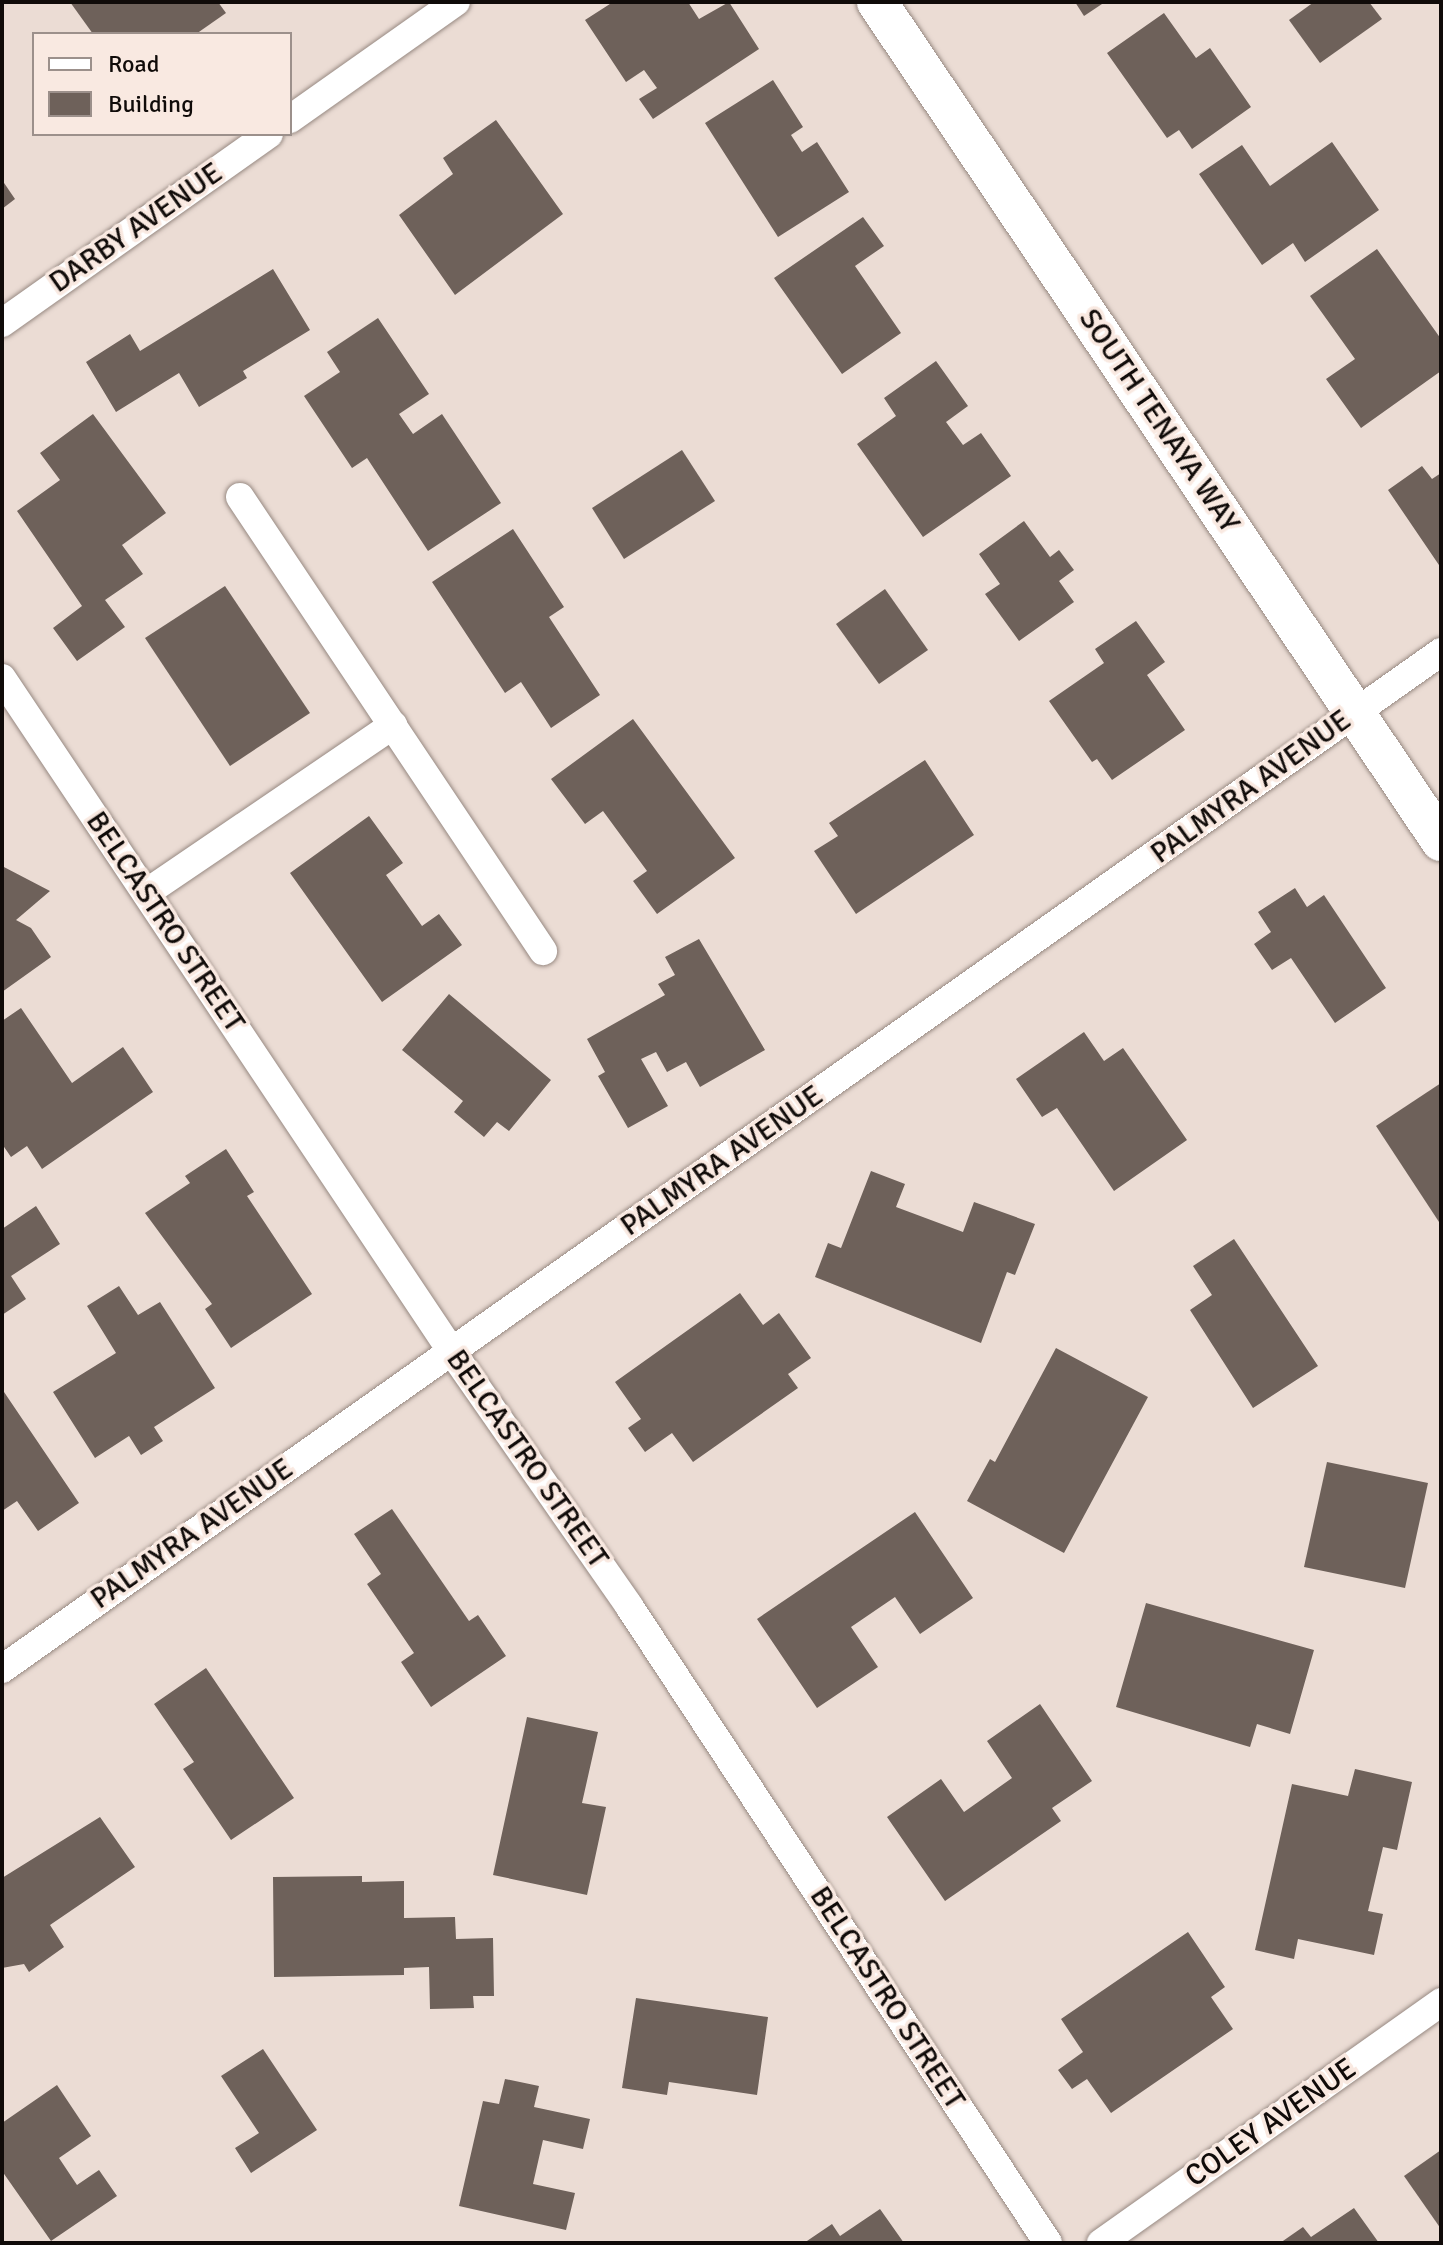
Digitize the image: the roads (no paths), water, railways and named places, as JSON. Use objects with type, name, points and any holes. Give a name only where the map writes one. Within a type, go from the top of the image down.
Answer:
[{"type":"street","points":[[292,118],[456,2]]},
{"type":"street","name":"SOUTH TENAYA WAY","points":[[877,2],[1441,841]]},
{"type":"street","name":"DARBY AVENUE","points":[[2,323],[266,136]]},
{"type":"street","points":[[240,497],[543,951]]},
{"type":"street","name":"PALMYRA AVENUE","points":[[2,1669],[1441,652]]},
{"type":"street","name":"BELCASTRO STREET","points":[[2,678],[452,1352],[629,1606],[1048,2243]]},
{"type":"street","points":[[146,893],[393,725]]},
{"type":"street","name":"COLEY AVENUE","points":[[1101,2243],[1441,2002]]}]
